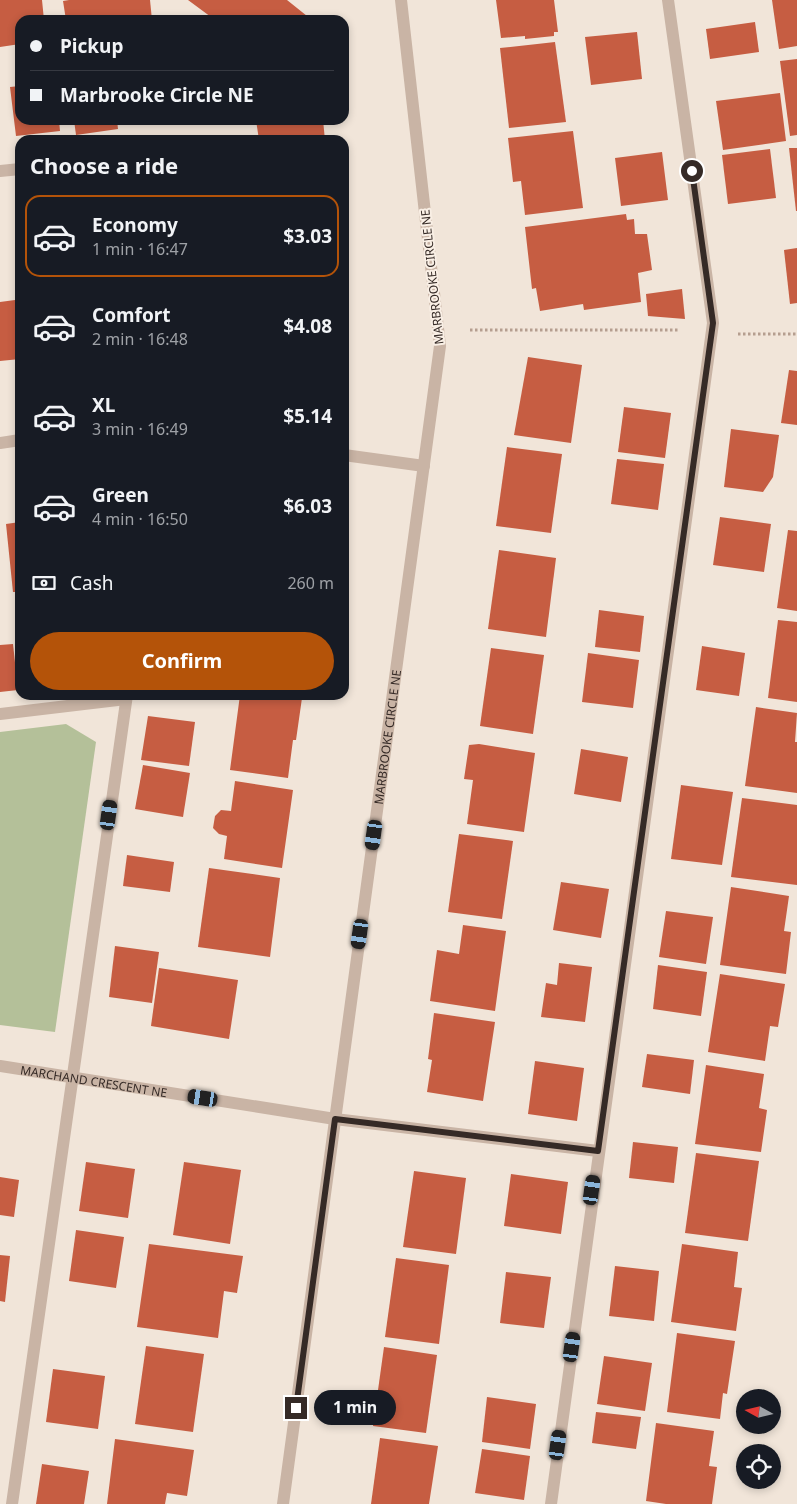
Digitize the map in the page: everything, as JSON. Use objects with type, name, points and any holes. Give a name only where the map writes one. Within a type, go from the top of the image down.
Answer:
[{"type":"street","name":"MARBROOKE CIRCLE NE","points":[[282,1504],[440,346],[401,0]]},
{"type":"street","points":[[550,1504],[713,323],[668,0]]},
{"type":"street","points":[[0,171],[15,170]]},
{"type":"street","points":[[0,443],[15,441]]},
{"type":"street","points":[[349,456],[424,466]]},
{"type":"street","points":[[0,714],[104,700]]},
{"type":"street","points":[[12,1504],[126,700]]},
{"type":"street","name":"MARCHAND CRESCENT NE","points":[[0,1066],[335,1119],[598,1151]]},
{"type":"path","points":[[470,330],[678,330]]},
{"type":"path","points":[[737,334],[797,334]]},
{"type":"green space","points":[[66,724],[96,742],[55,1032],[0,1025],[0,732]]},
{"type":"building","points":[[0,0],[42,0],[44,15],[15,15],[15,45],[0,47]]},
{"type":"building","points":[[150,0],[152,15],[65,15],[63,1]]},
{"type":"building","points":[[188,0],[287,0],[306,15],[208,15]]},
{"type":"building","points":[[496,0],[554,0],[558,32],[554,32],[554,36],[525,39],[525,36],[501,38]]},
{"type":"building","points":[[772,0],[797,0],[797,46],[779,49]]},
{"type":"building","points":[[755,22],[759,52],[710,59],[706,29]]},
{"type":"building","points":[[637,32],[642,79],[591,85],[585,37]]},
{"type":"building","points":[[555,42],[566,122],[509,128],[500,48]]},
{"type":"building","points":[[797,59],[797,135],[790,136],[780,61]]},
{"type":"building","points":[[15,86],[15,125],[59,125],[60,131],[16,135],[10,87]]},
{"type":"building","points":[[780,93],[786,141],[723,150],[716,101]]},
{"type":"building","points":[[75,125],[118,125],[118,129],[76,135]]},
{"type":"building","points":[[257,125],[324,125],[324,135],[258,135]]},
{"type":"building","points":[[573,131],[583,208],[525,215],[521,181],[513,182],[508,138]]},
{"type":"building","points":[[789,148],[797,148],[797,211],[796,211]]},
{"type":"building","points":[[770,149],[776,198],[728,204],[722,155]]},
{"type":"building","points":[[662,152],[668,200],[621,206],[615,158]]},
{"type":"building","points":[[626,214],[627,220],[634,219],[635,234],[647,234],[652,270],[638,273],[641,302],[584,310],[583,304],[540,311],[536,288],[532,289],[525,227]]},
{"type":"building","points":[[797,248],[797,303],[790,304],[784,250]]},
{"type":"building","points":[[682,289],[685,319],[648,316],[646,294]]},
{"type":"building","points":[[15,300],[15,360],[0,361],[0,302]]},
{"type":"building","points":[[528,357],[582,365],[571,443],[514,435]]},
{"type":"building","points":[[789,370],[797,371],[797,425],[781,423]]},
{"type":"building","points":[[624,407],[671,413],[665,458],[618,452]]},
{"type":"building","points":[[731,429],[779,435],[773,477],[763,492],[724,487]]},
{"type":"building","points":[[507,447],[562,454],[551,533],[496,526]]},
{"type":"building","points":[[617,459],[664,464],[658,510],[611,504]]},
{"type":"building","points":[[720,517],[771,524],[764,572],[713,565]]},
{"type":"building","points":[[15,523],[15,592],[13,592],[6,524]]},
{"type":"building","points":[[788,530],[797,531],[797,611],[777,608]]},
{"type":"building","points":[[499,550],[556,558],[546,637],[488,629]]},
{"type":"building","points":[[599,610],[644,616],[640,652],[595,647]]},
{"type":"building","points":[[778,620],[797,622],[797,702],[768,698]]},
{"type":"building","points":[[13,644],[15,690],[0,692],[0,645]]},
{"type":"building","points":[[702,646],[745,653],[739,696],[696,690]]},
{"type":"building","points":[[491,648],[544,655],[533,734],[480,726]]},
{"type":"building","points":[[588,653],[639,660],[633,708],[582,702]]},
{"type":"building","points":[[239,700],[302,700],[296,740],[293,740],[288,778],[230,770]]},
{"type":"building","points":[[756,707],[797,713],[795,742],[797,742],[797,793],[745,786]]},
{"type":"building","points":[[148,716],[195,722],[189,766],[141,760]]},
{"type":"building","points":[[479,744],[535,753],[524,832],[467,824],[473,780],[464,779],[469,745]]},
{"type":"building","points":[[581,749],[628,757],[621,802],[574,794]]},
{"type":"building","points":[[143,765],[190,773],[183,817],[135,809]]},
{"type":"building","points":[[235,781],[293,790],[282,868],[224,859],[227,836],[219,834],[213,828],[215,816],[221,810],[231,811]]},
{"type":"building","points":[[681,785],[733,792],[722,865],[671,859]]},
{"type":"building","points":[[742,798],[797,805],[797,885],[731,877]]},
{"type":"building","points":[[459,834],[513,841],[502,919],[448,912]]},
{"type":"building","points":[[127,855],[174,862],[170,892],[123,886]]},
{"type":"building","points":[[209,868],[280,878],[270,957],[198,947]]},
{"type":"building","points":[[561,882],[609,889],[601,938],[553,930]]},
{"type":"building","points":[[731,887],[789,896],[784,931],[791,932],[786,974],[720,965]]},
{"type":"building","points":[[666,911],[713,917],[706,964],[659,957]]},
{"type":"building","points":[[463,925],[506,931],[495,1011],[430,1001],[437,950],[459,954]]},
{"type":"building","points":[[115,946],[159,952],[152,1003],[109,997]]},
{"type":"building","points":[[559,963],[592,967],[585,1022],[541,1017],[546,983],[557,985]]},
{"type":"building","points":[[658,965],[707,972],[701,1016],[653,1009]]},
{"type":"building","points":[[159,968],[238,980],[229,1039],[151,1026]]},
{"type":"building","points":[[720,974],[785,984],[778,1027],[770,1026],[765,1061],[708,1052]]},
{"type":"building","points":[[434,1013],[495,1022],[483,1101],[427,1092],[432,1060],[428,1059]]},
{"type":"building","points":[[647,1054],[694,1060],[690,1094],[642,1087]]},
{"type":"building","points":[[535,1061],[584,1068],[577,1121],[528,1114]]},
{"type":"building","points":[[706,1065],[764,1074],[759,1108],[767,1110],[761,1152],[695,1144]]},
{"type":"building","points":[[633,1142],[678,1147],[674,1183],[629,1178]]},
{"type":"building","points":[[696,1153],[759,1161],[748,1241],[685,1233]]},
{"type":"building","points":[[86,1162],[135,1169],[128,1218],[79,1211]]},
{"type":"building","points":[[184,1162],[241,1170],[230,1244],[173,1235]]},
{"type":"building","points":[[414,1171],[466,1178],[456,1254],[403,1247]]},
{"type":"building","points":[[511,1174],[568,1182],[561,1234],[504,1226]]},
{"type":"building","points":[[0,1177],[19,1180],[14,1217],[0,1215]]},
{"type":"building","points":[[76,1230],[124,1237],[116,1288],[69,1281]]},
{"type":"building","points":[[149,1244],[243,1256],[237,1293],[224,1291],[218,1338],[137,1327]]},
{"type":"building","points":[[682,1244],[738,1252],[734,1287],[742,1288],[736,1331],[671,1322]]},
{"type":"building","points":[[0,1255],[10,1256],[5,1302],[0,1301]]},
{"type":"building","points":[[396,1258],[449,1265],[439,1344],[385,1337]]},
{"type":"building","points":[[615,1266],[659,1271],[654,1321],[609,1316]]},
{"type":"building","points":[[506,1272],[551,1277],[544,1328],[500,1323]]},
{"type":"building","points":[[677,1333],[735,1341],[727,1394],[723,1393],[720,1419],[667,1412]]},
{"type":"building","points":[[146,1346],[204,1354],[193,1432],[135,1424]]},
{"type":"building","points":[[384,1347],[437,1355],[426,1433],[373,1426]]},
{"type":"building","points":[[604,1356],[652,1363],[645,1411],[597,1404]]},
{"type":"building","points":[[53,1369],[105,1376],[98,1429],[46,1422]]},
{"type":"building","points":[[487,1397],[536,1404],[530,1449],[482,1442]]},
{"type":"building","points":[[596,1412],[641,1417],[636,1449],[592,1443]]},
{"type":"building","points":[[656,1423],[714,1431],[709,1466],[717,1467],[712,1504],[666,1504],[646,1501]]},
{"type":"building","points":[[380,1438],[438,1446],[429,1504],[371,1504]]},
{"type":"building","points":[[115,1439],[194,1450],[187,1496],[167,1493],[165,1504],[107,1504]]},
{"type":"building","points":[[482,1449],[530,1456],[524,1500],[475,1493]]},
{"type":"building","points":[[42,1464],[89,1471],[84,1504],[36,1504]]},
{"type":"route","points":[[296,1408],[335,1119],[598,1151],[713,323],[692,171]]}]
